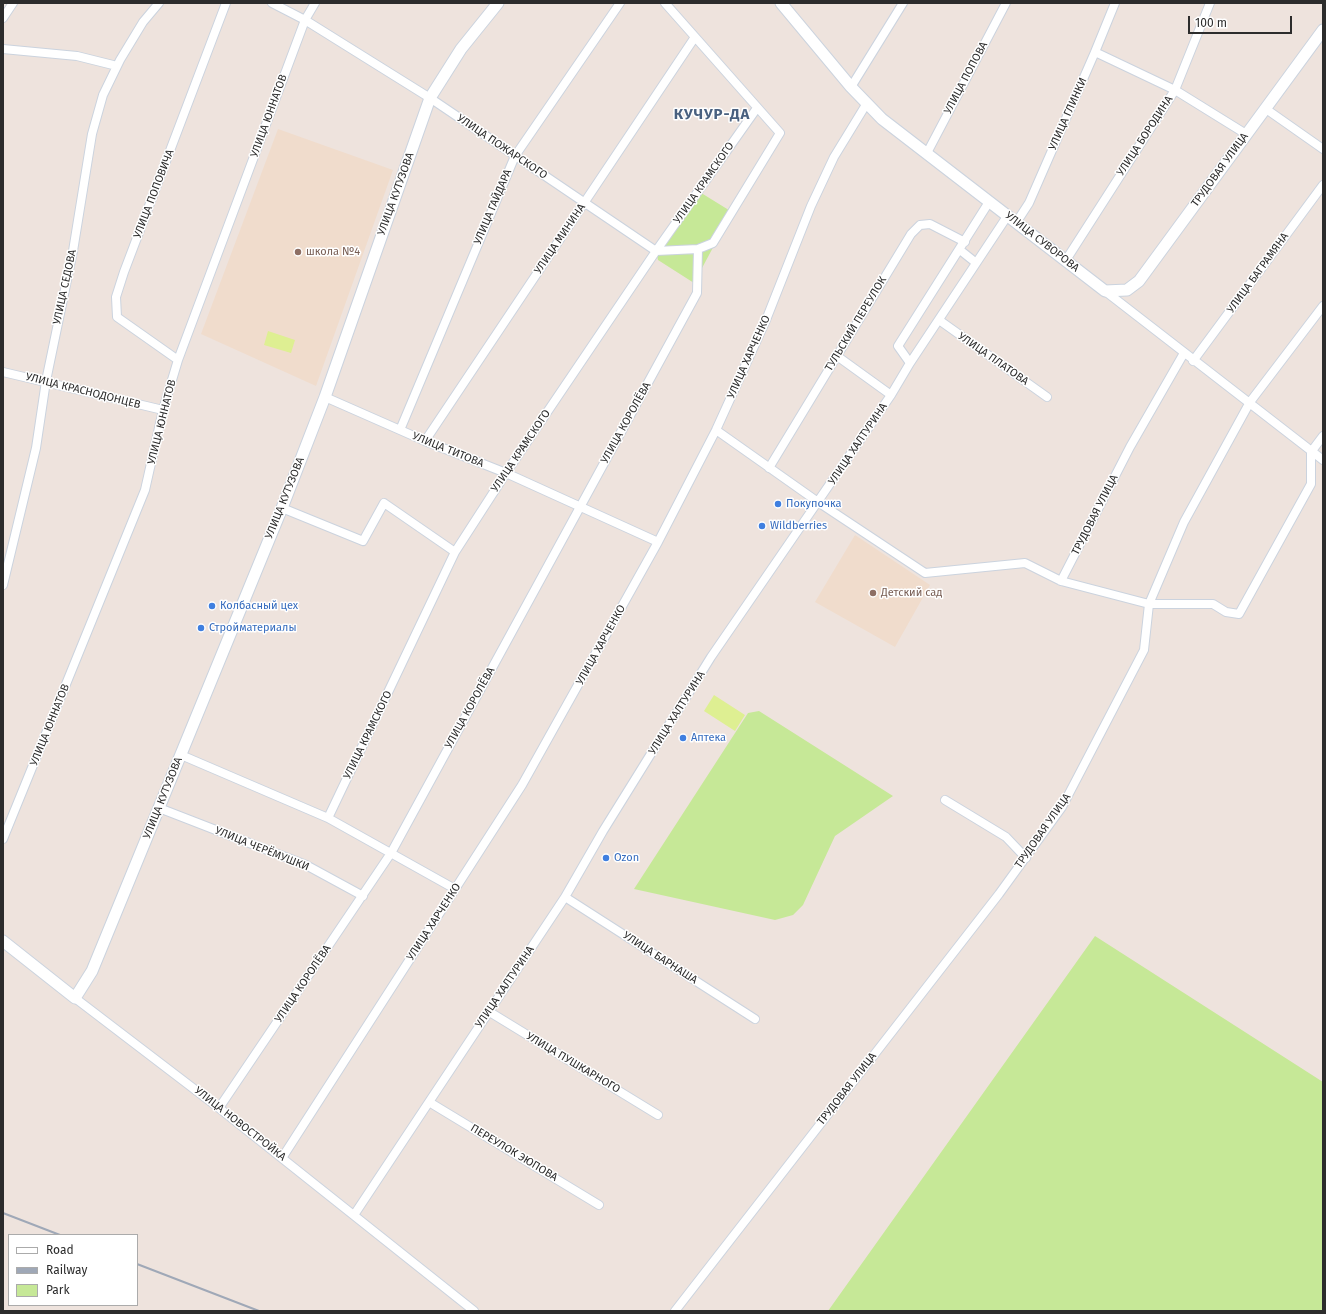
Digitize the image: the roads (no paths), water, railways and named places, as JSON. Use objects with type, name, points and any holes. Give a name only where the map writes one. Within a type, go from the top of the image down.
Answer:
[{"type":"main road","name":"УЛИЦА КУТУЗОВА","points":[[75,998],[92,971],[282,508],[325,397],[430,98],[461,49],[498,3]]},
{"type":"main road","name":"УЛИЦА СУВОРОВА","points":[[781,3],[851,87],[882,119],[1105,291]]},
{"type":"main road","name":"ТРУДОВАЯ УЛИЦА","points":[[1105,291],[1127,290],[1139,281],[1323,30]]},
{"type":"main road","name":"УЛИЦА НОВОСТРОЙКА","points":[[3,941],[75,998]]},
{"type":"street","points":[[3,18],[13,3]]},
{"type":"street","name":"УЛИЦА СЕДОВА","points":[[3,585],[36,448],[46,381],[73,251],[92,134],[103,95],[117,66],[143,22],[159,3]]},
{"type":"street","name":"УЛИЦА ПОПОВИЧА","points":[[178,360],[117,317],[116,297],[124,272],[226,3]]},
{"type":"street","name":"УЛИЦА ПОЖАРСКОГО","points":[[272,3],[305,20],[430,98],[584,204],[656,251]]},
{"type":"street","name":"УЛИЦА ЮННАТОВ","points":[[3,839],[145,490],[163,410],[178,360],[305,20],[315,3]]},
{"type":"street","name":"УЛИЦА ГАЙДАРА","points":[[400,430],[515,156],[620,3]]},
{"type":"street","points":[[656,251],[698,249],[713,243],[780,133],[665,3]]},
{"type":"street","points":[[851,87],[903,3]]},
{"type":"street","name":"УЛИЦА ПОПОВА","points":[[926,154],[1006,3]]},
{"type":"street","name":"УЛИЦА ГЛИНКИ","points":[[1012,219],[1028,202],[1095,52],[1115,3]]},
{"type":"street","name":"УЛИЦА БОРОДИНА","points":[[1066,260],[1175,90],[1210,3]]},
{"type":"street","name":"УЛИЦА МИНИНА","points":[[425,441],[695,37]]},
{"type":"street","points":[[3,49],[76,56],[117,66]]},
{"type":"street","points":[[1095,52],[1175,90],[1246,134]]},
{"type":"street","name":"УЛИЦА ХАРЧЕНКО","points":[[282,1158],[522,785],[658,542],[716,430],[766,320],[811,206],[834,157],[867,103]]},
{"type":"street","name":"УЛИЦА КРАМСКОГО","points":[[328,818],[455,552],[506,473],[656,251],[758,108]]},
{"type":"street","points":[[1266,109],[1323,148]]},
{"type":"street","name":"УЛИЦА БАГРАМЯНА","points":[[1193,361],[1323,185]]},
{"type":"street","points":[[910,363],[898,346],[989,202]]},
{"type":"street","name":"УЛИЦА ХАЛТУРИНА","points":[[354,1215],[565,897],[603,831],[711,657],[891,394],[975,262],[1012,219]]},
{"type":"street","name":"ТУЛЬСКИЙ ПЕРЕУЛОК","points":[[769,468],[911,234],[920,226],[930,224],[965,242]]},
{"type":"street","name":"УЛИЦА КОРОЛЁВА","points":[[219,1108],[391,853],[697,293],[698,249]]},
{"type":"street","points":[[960,250],[975,262]]},
{"type":"street","name":"УЛИЦА СУВОРОВА","points":[[1105,291],[1193,361],[1250,402],[1311,452],[1323,460]]},
{"type":"street","name":"ТРУДОВАЯ УЛИЦА","points":[[675,1311],[1026,858],[1062,807],[1144,650],[1150,604],[1184,522],[1250,402],[1323,306]]},
{"type":"street","name":"УЛИЦА ПЛАТОВА","points":[[939,320],[1047,397]]},
{"type":"street","name":"ТРУДОВАЯ УЛИЦА","points":[[1061,581],[1130,447],[1184,353]]},
{"type":"street","points":[[836,356],[891,394]]},
{"type":"street","name":"УЛИЦА КРАСНОДОНЦЕВ","points":[[3,372],[163,410]]},
{"type":"street","name":"УЛИЦА ТИТОВА","points":[[325,397],[425,441],[506,473],[658,542]]},
{"type":"street","points":[[716,430],[818,502],[926,573],[1025,563],[1061,581],[1150,604],[1213,604],[1226,612],[1239,614],[1311,484],[1311,452],[1323,436]]},
{"type":"street","points":[[282,508],[363,541],[384,503],[455,552]]},
{"type":"street","points":[[181,755],[328,818],[455,889]]},
{"type":"street","points":[[945,800],[1006,837],[1026,858]]},
{"type":"street","name":"УЛИЦА ЧЕРЁМУШКИ","points":[[159,808],[306,866],[363,896]]},
{"type":"street","name":"УЛИЦА БАРНАША","points":[[565,897],[755,1019]]},
{"type":"street","name":"УЛИЦА НОВОСТРОЙКА","points":[[75,998],[219,1108],[474,1311]]},
{"type":"street","name":"УЛИЦА ПУШКАРНОГО","points":[[488,1012],[658,1115]]},
{"type":"street","name":"ПЕРЕУЛОК ЭЮПОВА","points":[[429,1102],[599,1204]]},
{"type":"railway","points":[[3,1213],[57,1234]]},
{"type":"railway","points":[[138,1264],[259,1311]]},
{"type":"place","name":"школа №4","points":[[298,252]]},
{"type":"place","name":"Покупочка","points":[[778,504]]},
{"type":"place","name":"Wildberries","points":[[762,526]]},
{"type":"place","name":"Детский сад","points":[[873,593]]},
{"type":"place","name":"Колбасный цех","points":[[212,606]]},
{"type":"place","name":"Стройматериалы","points":[[201,628]]},
{"type":"place","name":"Аптека","points":[[683,738]]},
{"type":"place","name":"Ozon","points":[[606,858]]},
{"type":"district","name":"КУЧУР-ДА","points":[[712,115]]}]
